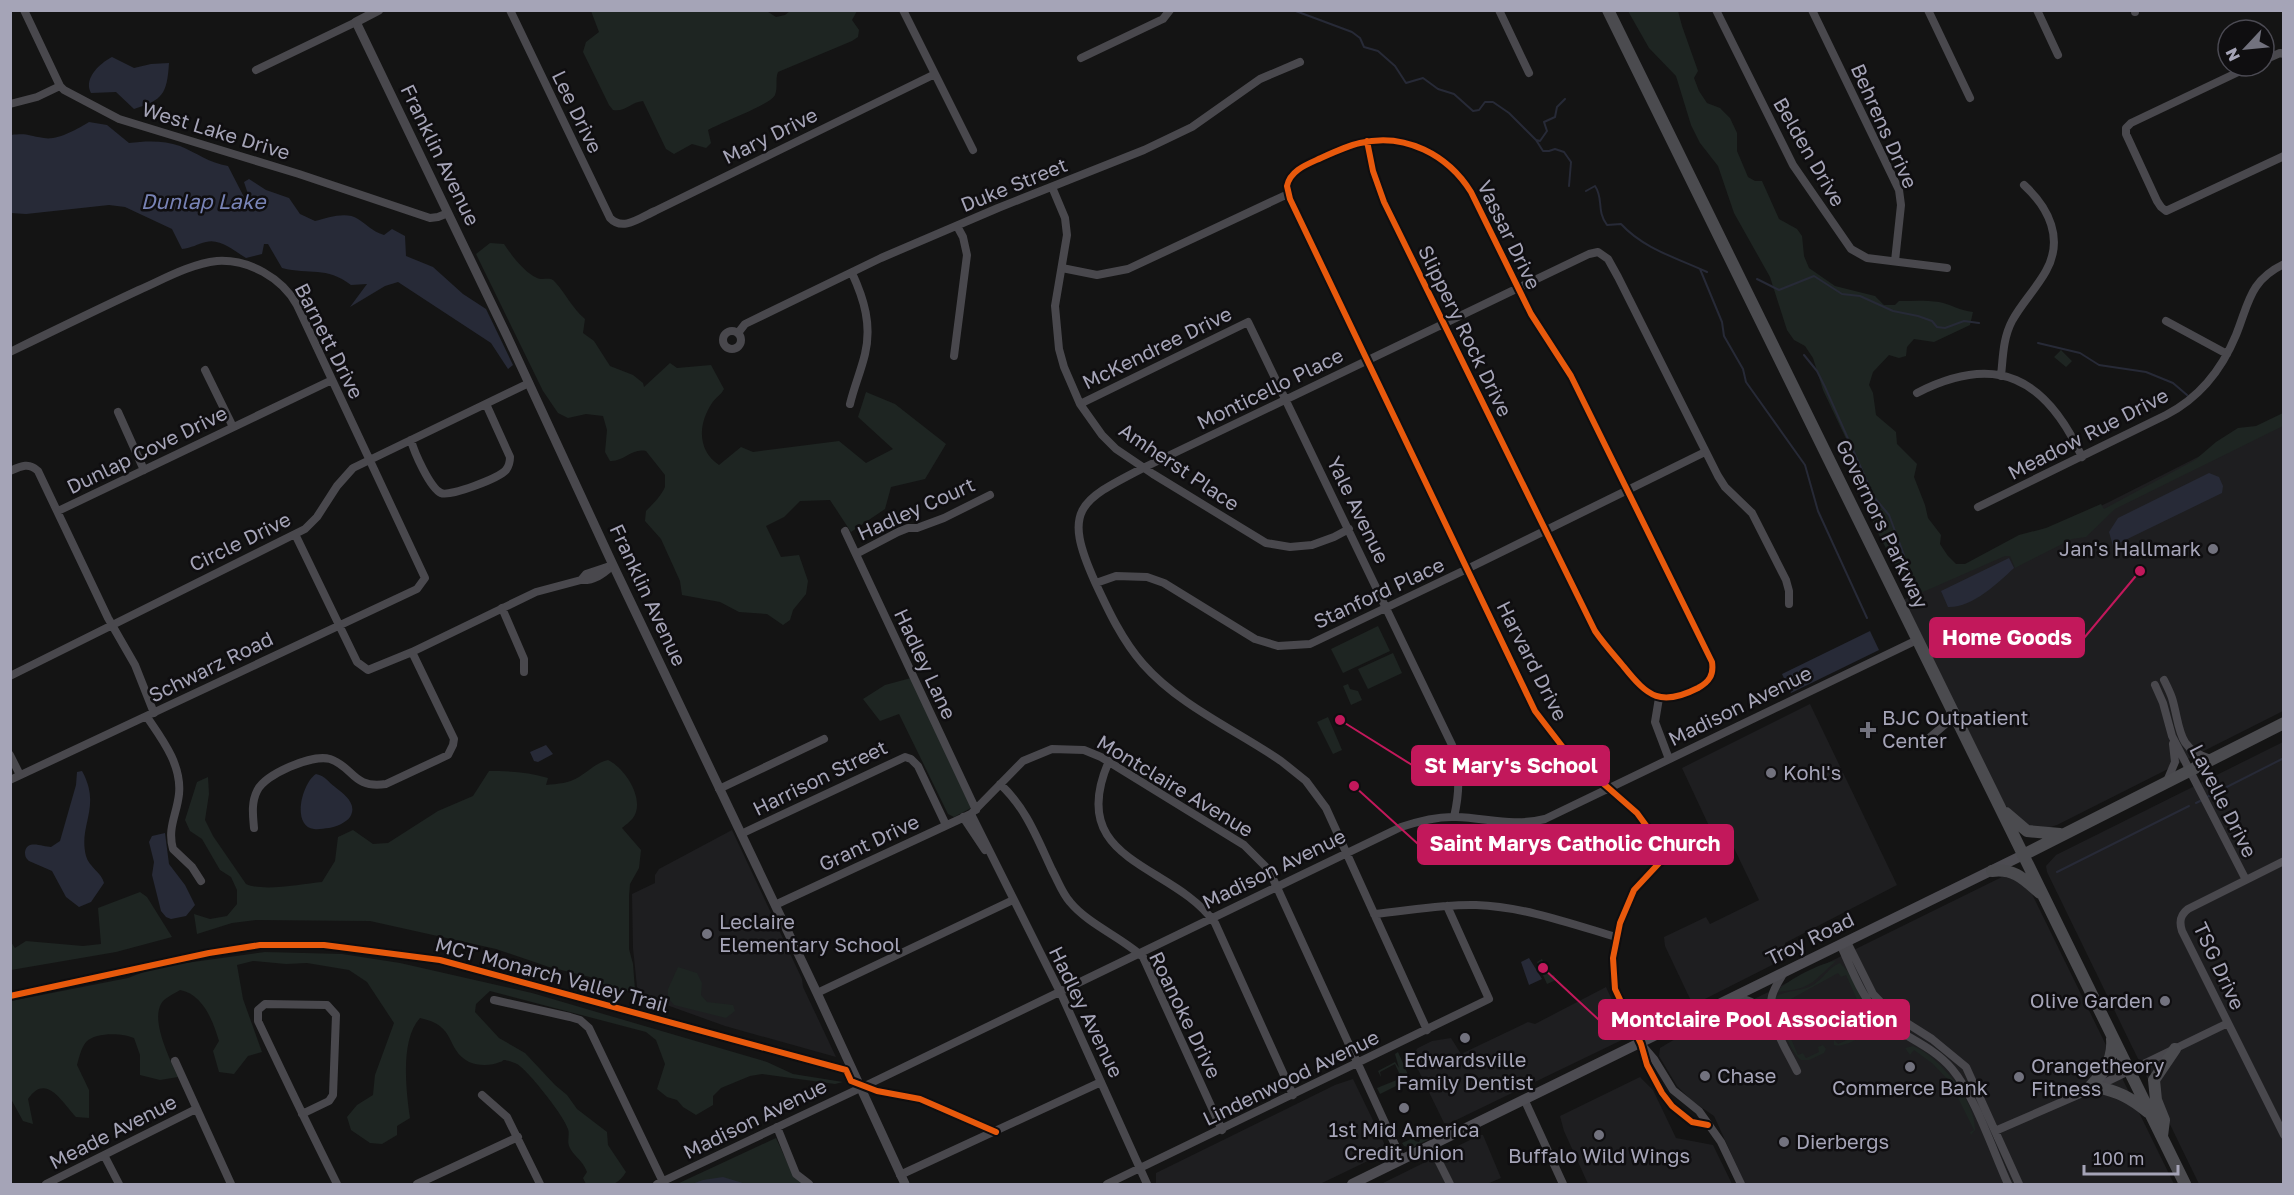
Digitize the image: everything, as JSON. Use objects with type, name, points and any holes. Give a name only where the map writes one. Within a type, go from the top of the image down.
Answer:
[{"type":"main road","name":"Governors Parkway","points":[[1608,10],[2185,1185]]},
{"type":"main road","name":"Troy Road","points":[[1352,1185],[1992,871],[2283,723]]},
{"type":"main road","points":[[1999,806],[2027,831],[2064,833]]},
{"type":"main road","points":[[1992,871],[2001,869],[2015,872],[2044,896]]},
{"type":"main road","points":[[2091,1089],[2110,1059],[2113,1048],[2112,1035]]},
{"type":"main road","points":[[2162,1137],[2164,1120],[2156,1100],[2154,1080],[2175,1049]]},
{"type":"main road","points":[[2091,1089],[2118,1091],[2131,1098],[2152,1116]]},
{"type":"street","points":[[10,104],[37,97],[60,86],[24,10]]},
{"type":"street","points":[[256,70],[378,10]]},
{"type":"street","name":"Lee Drive","points":[[510,10],[610,218],[618,224]]},
{"type":"street","points":[[903,10],[972,150]]},
{"type":"street","points":[[1081,58],[1163,19],[1170,10]]},
{"type":"street","points":[[1499,10],[1529,73]]},
{"type":"street","name":"Belden Drive","points":[[1716,10],[1789,158],[1818,204],[1856,254],[1867,258],[1947,268]]},
{"type":"street","name":"Behrens Drive","points":[[1812,10],[1899,190],[1901,205],[1895,261]]},
{"type":"street","points":[[1928,10],[1970,99]]},
{"type":"street","points":[[2037,10],[2058,55]]},
{"type":"street","name":"Franklin Avenue","points":[[356,22],[817,993],[905,1185]]},
{"type":"street","name":"Duke Street","points":[[738,333],[745,324],[852,273],[957,226],[1144,150],[1192,127],[1260,79],[1300,62]]},
{"type":"street","name":"Mary Drive","points":[[618,224],[627,224],[655,211],[935,74]]},
{"type":"street","points":[[2226,78],[2127,126],[2126,134],[2163,209],[2170,210],[2283,156]]},
{"type":"street","name":"West Lake Drive","points":[[60,86],[73,96],[119,119],[300,174],[430,218],[448,213]]},
{"type":"street","name":"Vassar Drive","points":[[1288,194],[1288,180],[1294,172],[1335,152],[1366,141],[1384,140],[1407,143],[1432,153],[1452,168],[1471,192],[1517,290],[1543,334],[1571,374],[1712,662],[1713,669],[1709,679],[1701,686],[1672,698],[1659,698]]},
{"type":"street","name":"Slippery Rock Drive","points":[[1366,141],[1378,188],[1443,325],[1600,638],[1639,687],[1659,698]]},
{"type":"street","points":[[2001,376],[2008,330],[2046,272],[2053,253],[2052,224],[2048,213],[2037,196],[2024,185]]},
{"type":"street","name":"Amherst Place","points":[[1052,187],[1066,226],[1055,306],[1056,334],[1064,367],[1080,404],[1102,435],[1116,449],[1143,468],[1266,543],[1290,547],[1312,545],[1349,530]]},
{"type":"street","points":[[1062,268],[1097,275],[1128,269],[1288,194]]},
{"type":"street","name":"Harvard Drive","points":[[1288,194],[1535,711],[1544,726],[1565,750],[1642,818],[1663,852],[1660,864],[1647,874],[1634,890],[1616,937],[1613,958],[1615,989],[1641,1044],[1647,1065],[1662,1093],[1672,1106],[1692,1122],[1708,1125]]},
{"type":"street","points":[[954,356],[967,263],[966,246],[957,226]]},
{"type":"street","name":"Monticello Place","points":[[1096,583],[1078,540],[1078,525],[1082,511],[1098,492],[1286,399],[1589,254],[1598,252],[1605,255],[1618,277],[1705,452],[1725,487],[1752,513],[1786,580],[1789,604]]},
{"type":"street","name":"Barnett Drive","points":[[10,352],[193,266],[226,261],[256,269],[279,281],[297,305],[424,574],[423,582]]},
{"type":"street","name":"Meadow Rue Drive","points":[[1978,507],[2184,404],[2211,379],[2227,354],[2253,288],[2269,272],[2283,264]]},
{"type":"street","points":[[850,404],[869,332],[864,301],[852,273]]},
{"type":"street","points":[[2166,321],[2227,354]]},
{"type":"street","name":"McKendree Drive","points":[[1080,404],[1248,322]]},
{"type":"street","name":"Yale Avenue","points":[[1248,322],[1452,745],[1459,772],[1454,817]]},
{"type":"street","points":[[205,370],[233,427]]},
{"type":"street","points":[[1917,393],[1952,377],[1979,373],[2001,376],[2028,386],[2047,400],[2064,422],[2082,457]]},
{"type":"street","name":"Dunlap Cove Drive","points":[[201,880],[192,867],[172,849],[170,827],[178,801],[179,787],[171,754],[150,715],[135,665],[112,624],[58,511],[332,380]]},
{"type":"street","name":"Circle Drive","points":[[10,676],[305,529],[317,518],[337,486],[353,468],[529,383]]},
{"type":"street","points":[[411,440],[434,488],[442,494],[451,494],[501,474],[508,467],[510,457],[486,404]]},
{"type":"street","points":[[118,412],[144,470]]},
{"type":"street","name":"Stanford Place","points":[[1096,583],[1127,575],[1157,580],[1255,639],[1278,646],[1300,645],[1319,640],[1705,452]]},
{"type":"street","points":[[10,471],[26,465],[35,468],[58,511]]},
{"type":"street","name":"Hadley Court","points":[[856,554],[898,532],[944,518],[990,495]]},
{"type":"street","name":"Hadley Lane","points":[[845,531],[970,814]]},
{"type":"street","points":[[295,534],[357,662],[363,669],[373,669],[412,652],[536,592],[581,580],[586,574],[613,565]]},
{"type":"street","name":"Schwarz Road","points":[[10,780],[417,589],[423,582]]},
{"type":"street","points":[[1096,583],[1123,637],[1143,664],[1182,698],[1294,770],[1316,792],[1335,826],[1427,1030]]},
{"type":"street","points":[[502,608],[524,659],[524,672]]},
{"type":"street","name":"Madison Avenue","points":[[660,1183],[1414,822],[1454,817],[1504,823],[1532,822],[1556,814],[1917,640]]},
{"type":"street","points":[[254,828],[254,799],[259,787],[270,777],[312,758],[337,762],[356,779],[370,785],[379,785],[386,784],[448,754],[453,740],[412,652]]},
{"type":"street","name":"Lavelle Drive","points":[[2164,680],[2172,698],[2180,733],[2185,742],[2195,754],[2211,759]]},
{"type":"street","name":"Lavelle Drive","points":[[2155,685],[2172,736],[2175,762],[2167,781]]},
{"type":"street","points":[[1659,698],[1656,714],[1657,729],[1669,759]]},
{"type":"street","points":[[1922,744],[1955,716]]},
{"type":"street","name":"Lavelle Drive","points":[[2172,736],[2246,880]]},
{"type":"street","points":[[719,789],[824,739]]},
{"type":"street","name":"Montclaire Avenue","points":[[970,814],[1006,775],[1023,761],[1052,749],[1084,750],[1109,761],[1244,845],[1269,870],[1402,1161]]},
{"type":"street","points":[[10,755],[20,775]]},
{"type":"street","name":"Harrison Street","points":[[741,834],[905,756],[918,766],[946,825]]},
{"type":"street","points":[[1109,761],[1101,778],[1098,801],[1102,824],[1110,840],[1124,856],[1201,904],[1211,918],[1293,1095]]},
{"type":"street","name":"Roanoke Drive","points":[[1000,784],[1026,814],[1070,902],[1086,917],[1121,938],[1145,960],[1221,1130]]},
{"type":"street","name":"Grant Drive","points":[[775,905],[970,814]]},
{"type":"street","name":"Hadley Avenue","points":[[970,814],[980,844],[990,855],[1059,992],[1147,1185]]},
{"type":"street","name":"TSG Drive","points":[[2283,861],[2188,909],[2180,918],[2182,931],[2283,1135]]},
{"type":"street","points":[[817,993],[1013,900]]},
{"type":"street","points":[[1374,914],[1474,905],[1521,910],[1563,919],[1616,937]]},
{"type":"street","name":"Lindenwood Avenue","points":[[1107,1185],[1489,999],[1448,906]]},
{"type":"street","points":[[1844,944],[1873,994],[1891,1013],[1932,1039],[1966,1067],[2019,1185]]},
{"type":"street","points":[[1844,944],[1866,995],[1879,1015],[1946,1062],[1958,1076],[2008,1185]]},
{"type":"street","points":[[1776,1025],[1772,1000],[1783,974]]},
{"type":"street","points":[[1734,998],[1755,1002],[1763,1009],[1776,1025],[1797,1071]]},
{"type":"street","points":[[494,1000],[570,1017],[580,1020],[589,1028],[660,1183]]},
{"type":"street","points":[[302,1114],[329,1101],[333,1095],[336,1015],[327,1005],[265,1004],[258,1010],[258,1021],[302,1114],[337,1185]]},
{"type":"street","points":[[1995,1131],[2130,1072],[2228,1023]]},
{"type":"street","name":"Harvard Drive","points":[[1641,1044],[1654,1059],[1673,1090],[1699,1111],[1721,1142],[1741,1185]]},
{"type":"street","points":[[175,1061],[231,1185]]},
{"type":"street","points":[[900,1175],[1101,1082]]},
{"type":"street","points":[[482,1095],[507,1117],[540,1185]]},
{"type":"street","points":[[1525,1101],[1563,1185]]},
{"type":"street","name":"Meade Avenue","points":[[45,1185],[196,1109]]},
{"type":"street","points":[[777,1127],[796,1174],[809,1185]]},
{"type":"street","points":[[417,1185],[518,1137]]},
{"type":"street","points":[[1431,1146],[1450,1185]]},
{"type":"street","points":[[104,1155],[119,1185]]},
{"type":"shaded area","points":[[765,10],[776,17],[790,11],[857,11],[852,20],[859,30],[858,37],[778,72],[775,95],[755,108],[708,130],[711,143],[706,148],[692,144],[674,154],[666,149],[643,101],[621,110],[613,110],[583,52],[586,42],[599,32],[591,11]]},
{"type":"shaded area","points":[[1628,11],[1678,11],[1698,71],[1694,78],[1699,91],[1707,103],[1720,108],[1730,118],[1737,133],[1737,151],[1748,177],[1755,181],[1762,181],[1779,219],[1797,229],[1802,236],[1804,256],[1809,268],[1835,286],[1875,296],[1884,305],[1895,305],[1899,301],[1934,301],[1973,312],[1970,325],[1934,342],[1914,339],[1907,347],[1906,356],[1899,358],[1889,355],[1873,372],[1869,385],[1873,393],[1876,415],[1896,432],[1897,444],[1917,464],[1914,477],[1928,518],[1941,535],[1940,544],[1956,564],[1965,564],[2019,535],[2046,528],[2101,504],[2104,509],[2195,460],[2216,442],[2238,428],[2256,426],[2283,413],[2283,426],[2115,509],[2086,537],[2072,539],[2015,568],[2010,556],[2005,556],[1923,592],[1915,591],[1901,576],[1867,509],[1867,483],[1823,390],[1813,358],[1805,346],[1794,340],[1787,330],[1770,277],[1734,213],[1718,166],[1700,143],[1691,125],[1676,76],[1649,48]]},
{"type":"shaded area","points":[[490,243],[504,244],[518,263],[532,275],[555,282],[585,319],[583,333],[594,341],[610,366],[633,375],[643,383],[644,387],[670,363],[677,368],[711,365],[724,389],[707,411],[702,436],[707,452],[719,465],[741,447],[753,452],[839,441],[866,463],[893,449],[858,417],[866,392],[895,404],[946,444],[925,479],[891,487],[885,509],[851,532],[830,500],[800,501],[784,517],[766,526],[781,557],[799,555],[808,581],[806,594],[793,610],[790,620],[783,625],[767,614],[739,612],[720,602],[682,595],[680,581],[661,539],[645,521],[646,511],[665,487],[665,475],[646,451],[636,451],[610,461],[605,452],[607,430],[603,416],[586,414],[568,418],[558,413],[543,391],[476,254]]},
{"type":"shaded area","points":[[2061,350],[2072,361],[2066,367],[2054,357]]},
{"type":"shaded area","points":[[2283,414],[2283,711],[2057,825],[2044,829],[2031,829],[2005,805],[1903,600],[2109,502]]},
{"type":"shaded area","points":[[1378,626],[1390,651],[1343,673],[1331,649]]},
{"type":"shaded area","points":[[1393,653],[1402,673],[1368,689],[1358,669]]},
{"type":"shaded area","points":[[911,678],[971,808],[954,817],[948,814],[899,714],[880,721],[863,699],[885,685]]},
{"type":"shaded area","points":[[1348,684],[1350,689],[1358,691],[1362,700],[1351,705],[1343,686]]},
{"type":"shaded area","points":[[1810,704],[1897,885],[1785,943],[1786,958],[1699,1002],[1692,1003],[1665,946],[1664,937],[1706,917],[1710,924],[1759,900],[1733,846],[1717,843],[1682,768]]},
{"type":"shaded area","points":[[1328,717],[1342,750],[1333,754],[1317,722]]},
{"type":"shaded area","points":[[2283,742],[2283,1184],[2199,1184],[2046,866],[2056,855]]},
{"type":"shaded area","points":[[608,760],[627,777],[637,802],[633,818],[622,828],[641,850],[639,868],[630,884],[629,896],[629,949],[635,990],[618,992],[590,977],[549,967],[496,949],[370,921],[256,920],[232,923],[197,934],[194,914],[210,919],[227,916],[237,904],[237,890],[231,877],[220,870],[202,839],[190,831],[185,820],[197,782],[208,777],[209,794],[205,820],[213,836],[246,884],[272,887],[322,882],[335,861],[338,837],[353,830],[373,844],[388,843],[438,811],[473,796],[489,771],[519,772],[541,776],[548,778],[546,785],[550,785],[575,779]]},
{"type":"shaded area","name":"Leclaire Elementary School","points":[[732,830],[836,1057],[725,1026],[650,999],[637,987],[633,948],[632,894],[655,883],[655,875],[659,869]]},
{"type":"shaded area","points":[[2008,874],[2031,892],[2174,1184],[1745,1184],[1714,1116],[1692,1101],[1677,1086],[1659,1056],[1660,1048],[1687,1032]]},
{"type":"shaded area","points":[[140,892],[147,897],[172,937],[116,952],[11,970],[11,942],[15,948],[26,941],[83,946],[101,944],[98,908]]},
{"type":"shaded area","points":[[265,952],[342,954],[400,963],[532,993],[767,1062],[793,1074],[843,1082],[835,1084],[762,1074],[750,1076],[721,1088],[713,1096],[713,1105],[696,1115],[677,1100],[667,1097],[657,1089],[665,1064],[656,1040],[646,1032],[490,991],[476,1004],[475,1012],[499,1038],[525,1053],[567,1095],[577,1109],[607,1132],[608,1145],[626,1172],[622,1178],[609,1185],[586,1184],[583,1178],[587,1172],[569,1146],[569,1131],[565,1123],[545,1094],[522,1068],[505,1060],[489,1065],[469,1062],[456,1050],[440,1026],[420,1018],[409,1039],[407,1052],[406,1080],[410,1118],[397,1126],[397,1135],[382,1144],[370,1143],[351,1130],[347,1117],[357,1105],[373,1095],[375,1075],[394,1023],[367,982],[349,970],[307,963],[253,961],[237,965],[243,999],[262,1052],[248,1056],[234,1074],[219,1072],[213,1051],[219,1041],[214,1025],[201,1003],[195,997],[180,990],[162,1002],[158,1020],[166,1051],[178,1077],[160,1080],[140,1075],[140,1055],[134,1038],[116,1034],[96,1036],[84,1044],[77,1065],[89,1090],[89,1118],[76,1117],[54,1092],[41,1088],[28,1099],[33,1124],[23,1121],[11,1099],[11,1001],[128,978],[157,967]]},
{"type":"shaded area","points":[[1542,959],[1550,976],[1554,975],[1556,980],[1547,984],[1537,962]]},
{"type":"shaded area","points":[[1836,961],[1810,984],[1777,992],[1804,973]]},
{"type":"shaded area","points":[[1840,963],[1855,979],[1876,1016],[1874,1023],[1871,1028],[1852,1042],[1839,1046],[1834,1045],[1834,1040],[1838,1044],[1865,1032],[1864,1027],[1868,1024],[1846,975],[1841,977],[1838,973],[1782,1004],[1784,1010],[1780,1013],[1798,1055],[1803,1053],[1806,1058],[1819,1052],[1818,1047],[1823,1045],[1826,1049],[1824,1053],[1809,1060],[1801,1060],[1792,1049],[1784,1031],[1777,1012],[1775,997],[1811,986],[1832,967]]},
{"type":"shaded area","points":[[678,967],[697,973],[702,983],[701,995],[707,1002],[733,1005],[735,1011],[726,1018],[674,1005],[668,998],[668,989]]},
{"type":"shaded area","points":[[1606,987],[1628,1035],[1626,1038],[1448,1124],[1444,1123],[1411,1055],[1418,1048],[1432,1041],[1451,1038],[1461,1054],[1528,1022],[1535,1024]]},
{"type":"shaded area","points":[[1913,1046],[1934,1059],[1963,1093],[1974,1118],[1975,1130],[1971,1135],[1970,1132],[1974,1130],[1950,1082],[1933,1064],[1914,1050],[1910,1055],[1905,1048]]},
{"type":"shaded area","points":[[1398,1052],[1410,1079],[1380,1094],[1377,1088],[1399,1079],[1398,1076],[1402,1073],[1397,1075],[1399,1073],[1395,1064],[1380,1072],[1381,1077],[1378,1071],[1395,1062],[1399,1068],[1395,1054]]},
{"type":"shaded area","points":[[1640,1077],[1653,1090],[1676,1138],[1713,1145],[1732,1184],[1588,1184],[1564,1131],[1560,1116]]},
{"type":"shaded area","points":[[1353,1079],[1384,1143],[1384,1150],[1374,1158],[1320,1184],[1156,1184],[1156,1173],[1335,1085]]},
{"type":"shaded area","points":[[1429,1131],[1432,1138],[1411,1148],[1402,1143],[1413,1138],[1419,1142],[1420,1135]]},
{"type":"shaded area","points":[[1483,1135],[1501,1178],[1487,1184],[1381,1184]]},
{"type":"shaded area","points":[[776,1138],[793,1175],[803,1184],[677,1184]]},
{"type":"water","points":[[112,57],[134,68],[169,63],[167,82],[162,94],[157,99],[134,109],[116,92],[91,93],[89,82],[91,77],[98,67]]},
{"type":"water","name":"Dunlap Lake","points":[[89,122],[107,125],[129,143],[174,144],[228,166],[245,199],[249,197],[244,182],[249,179],[266,190],[289,198],[300,214],[315,221],[348,216],[358,219],[384,235],[392,229],[405,236],[406,256],[433,267],[463,294],[486,309],[513,365],[508,369],[491,343],[398,282],[385,286],[350,307],[367,284],[351,285],[326,273],[282,268],[268,244],[264,244],[262,254],[246,258],[227,246],[211,241],[182,249],[172,229],[125,207],[109,205],[26,214],[11,213],[11,135],[55,138]]},
{"type":"water","points":[[2209,473],[2219,477],[2223,486],[2222,493],[2113,546],[2109,532],[2118,518]]},
{"type":"water","points":[[2009,558],[2014,568],[1992,587],[1975,599],[1948,607],[1941,591]]},
{"type":"water","points":[[1870,631],[1879,650],[1791,693],[1782,674]]},
{"type":"water","points":[[546,745],[553,754],[538,762],[534,761],[530,752]]},
{"type":"water","points":[[82,771],[90,795],[84,845],[86,856],[104,883],[91,902],[79,907],[66,897],[52,871],[29,861],[25,852],[26,848],[32,845],[51,847],[60,841],[76,785],[77,772]]},
{"type":"water","points":[[316,774],[327,779],[346,796],[351,804],[352,812],[346,821],[329,828],[316,829],[307,826],[303,820],[301,804],[303,795]]},
{"type":"water","points":[[165,833],[169,864],[185,885],[195,905],[186,916],[171,919],[161,911],[152,875],[154,862],[149,842],[152,836]]},
{"type":"water","points":[[1529,958],[1542,979],[1529,985],[1521,962]]},
{"type":"water","points":[[723,1177],[746,1184],[692,1184],[703,1180]]},
{"type":"waterway","points":[[1293,10],[1352,32],[1360,38],[1364,47],[1378,51],[1395,66],[1406,83],[1423,78],[1438,89],[1454,94],[1473,111],[1479,110],[1485,102],[1493,102],[1509,113],[1536,140],[1540,141],[1547,131],[1544,122],[1555,117],[1557,107],[1565,99]]},
{"type":"waterway","points":[[1536,140],[1543,151],[1555,149],[1564,152],[1571,162],[1569,186]]},
{"type":"waterway","points":[[1586,191],[1595,186],[1607,225],[1621,224],[1650,246],[1707,272]]},
{"type":"waterway","points":[[1700,269],[1722,322],[1724,336],[1743,369],[1746,382],[1805,465],[1818,511],[1867,618]]},
{"type":"waterway","points":[[1757,279],[1779,290],[1814,276],[1842,294],[1860,296],[1893,311],[1918,316],[1932,321],[1937,327],[1945,328],[1964,321],[1979,323]]},
{"type":"waterway","points":[[2038,343],[2080,353],[2099,365],[2146,372],[2173,383],[2187,395]]},
{"type":"waterway","points":[[1804,355],[1817,371],[1874,497],[1889,515],[1904,555]]},
{"type":"waterway","points":[[2207,797],[2284,758]]},
{"type":"waterway","points":[[2196,803],[2200,801]]},
{"type":"waterway","points":[[2057,872],[2189,806]]},
{"type":"cycle path","points":[[1367,141],[1373,171],[1384,202],[1595,631],[1640,686],[1656,696],[1674,697],[1702,686],[1711,674],[1712,662],[1571,376],[1531,314],[1471,192],[1461,179],[1438,157],[1409,144],[1393,141],[1377,140],[1360,143],[1336,151],[1300,168],[1289,180],[1287,186],[1290,199],[1535,711],[1565,750],[1637,813],[1661,846],[1662,860],[1634,890],[1620,923],[1613,958],[1615,989],[1641,1044],[1647,1065],[1662,1093],[1672,1106],[1692,1122],[1708,1125]]},
{"type":"cycle path","name":"MCT Monarch Valley Trail","points":[[10,996],[209,953],[260,945],[324,945],[440,960],[846,1070],[851,1081],[877,1091],[920,1099],[996,1132]]},
{"type":"place","name":"Jan's Hallmark","points":[[2213,549]]},
{"type":"place","name":"Home Goods","points":[[2140,571]]},
{"type":"place","name":"St Mary's School","points":[[1340,720]]},
{"type":"place","name":"BJC Outpatient Center","points":[[1868,730]]},
{"type":"place","name":"Kohl's","points":[[1771,773]]},
{"type":"place","name":"Saint Marys Catholic Church","points":[[1354,786]]},
{"type":"place","name":"Leclaire Elementary School","points":[[707,934]]},
{"type":"place","name":"Montclaire Pool Association","points":[[1543,968]]},
{"type":"place","name":"Olive Garden","points":[[2165,1001]]},
{"type":"place","name":"Edwardsville Family Dentist","points":[[1465,1038]]},
{"type":"place","name":"Commerce Bank","points":[[1910,1067]]},
{"type":"place","name":"Chase","points":[[1705,1076]]},
{"type":"place","name":"Orangetheory Fitness","points":[[2019,1077]]},
{"type":"place","name":"1st Mid America Credit Union","points":[[1404,1108]]},
{"type":"place","name":"Buffalo Wild Wings","points":[[1599,1135]]},
{"type":"place","name":"Dierbergs","points":[[1784,1142]]}]
